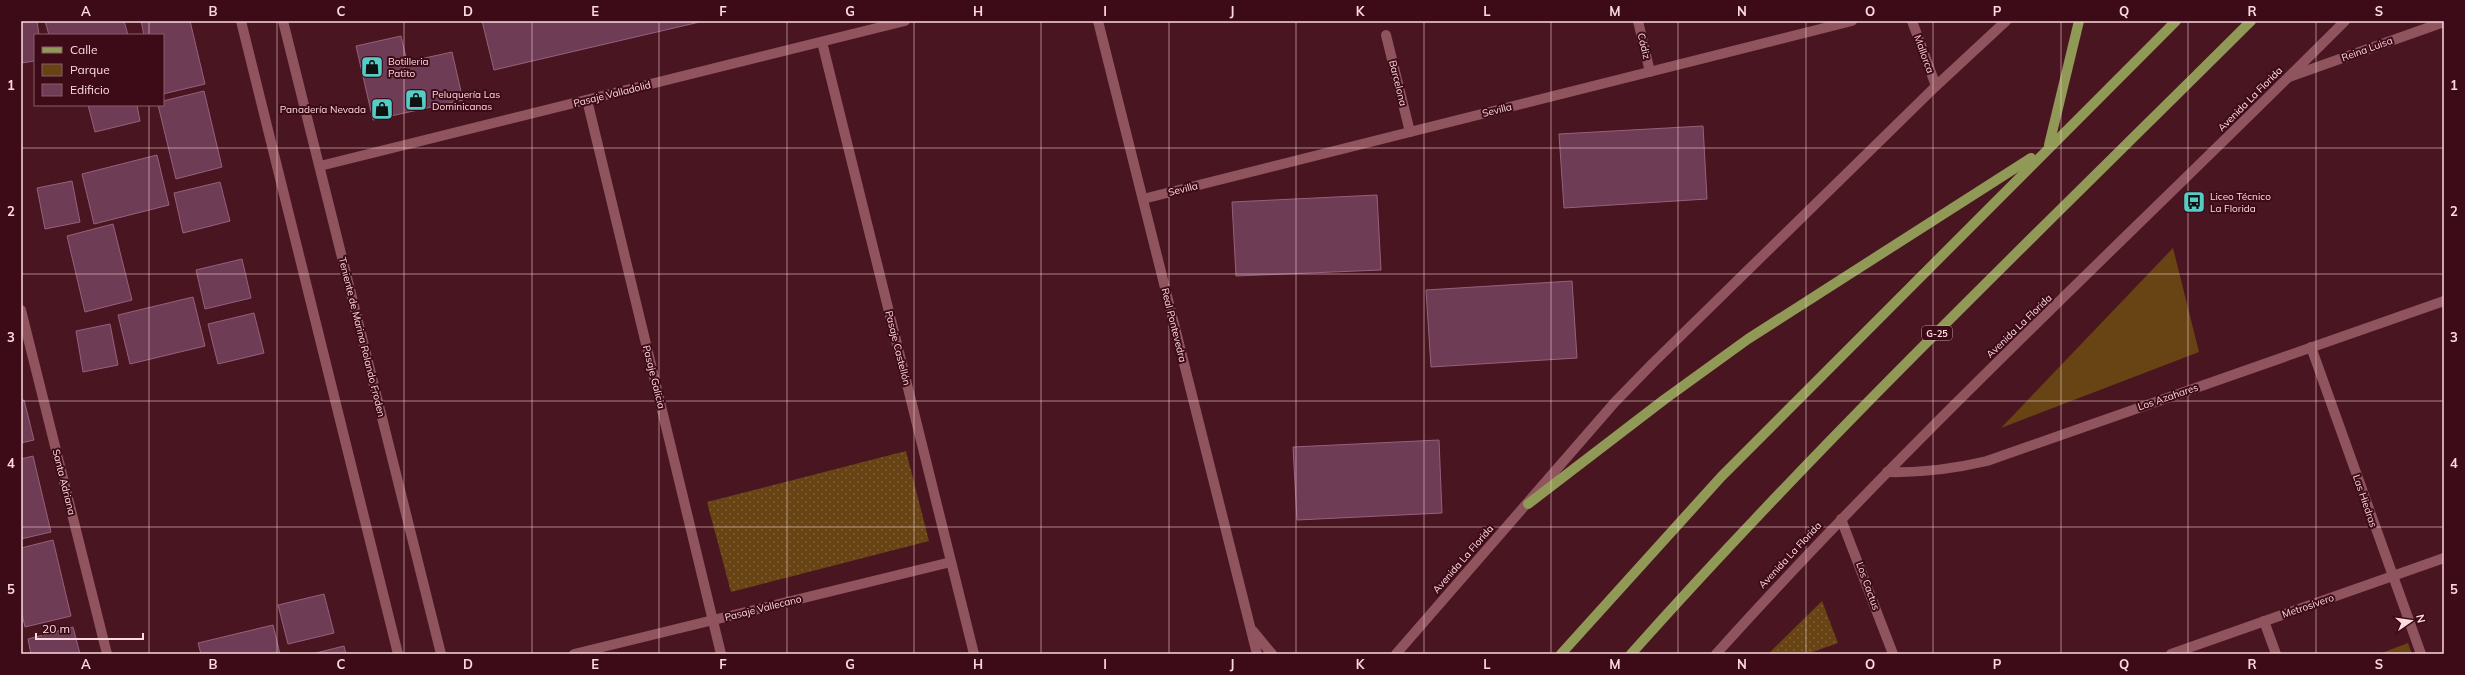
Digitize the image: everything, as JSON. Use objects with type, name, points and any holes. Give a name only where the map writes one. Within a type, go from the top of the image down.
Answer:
[{"type":"main road","points":[[1528,504],[1664,399],[1748,339],[2049,146],[2079,21]]},
{"type":"main road","points":[[1561,654],[1721,477],[2049,146],[2176,21]]},
{"type":"main road","name":"G-25","points":[[1631,654],[1714,561],[1817,453],[2251,21]]},
{"type":"street","points":[[241,21],[398,654]]},
{"type":"street","name":"Teniente de Marina Rolando Froden","points":[[283,21],[441,654]]},
{"type":"street","name":"Pasaje Valladolid","points":[[320,166],[905,21]]},
{"type":"street","name":"Real Pontevedra","points":[[1098,21],[1257,654]]},
{"type":"street","name":"Cádiz","points":[[1638,21],[1650,72]]},
{"type":"street","name":"Sevilla","points":[[1142,199],[1852,21]]},
{"type":"street","name":"Mallorca","points":[[1912,21],[1936,86]]},
{"type":"street","name":"Avenida La Florida","points":[[1396,654],[1528,504],[1615,402],[1936,86],[2006,21]]},
{"type":"street","name":"Avenida La Florida","points":[[1716,654],[1841,519],[1887,472],[2345,21]]},
{"type":"street","name":"Reina Luisa","points":[[2289,77],[2444,22]]},
{"type":"street","name":"Barcelona","points":[[1386,35],[1410,132]]},
{"type":"street","name":"Pasaje Castellón","points":[[822,42],[974,654]]},
{"type":"street","name":"Pasaje Galicia","points":[[587,100],[721,654]]},
{"type":"street","name":"Los Azahares","points":[[1887,472],[1923,473],[1960,468],[1987,461],[2444,301]]},
{"type":"street","name":"Santa Adriana","points":[[21,310],[25,340],[107,654]]},
{"type":"street","name":"Las Hiedras","points":[[2310,347],[2421,654]]},
{"type":"street","name":"Los Cactus","points":[[1841,519],[1893,654]]},
{"type":"street","name":"Metrosivero","points":[[2171,654],[2444,558]]},
{"type":"street","name":"Pasaje Vallecano","points":[[574,654],[951,562]]},
{"type":"street","points":[[2264,621],[2276,654]]},
{"type":"street","name":"Real Pontevedra","points":[[1251,629],[1272,654]]},
{"type":"green space","points":[[2173,248],[2199,352],[2001,428]]},
{"type":"green space","points":[[906,451],[929,541],[731,592],[707,502]]},
{"type":"green space","points":[[1822,601],[1838,643],[1807,654],[1768,654]]},
{"type":"green space","points":[[2408,643],[2412,654],[2379,654]]},
{"type":"building","points":[[21,21],[37,21],[39,34],[34,34],[34,61],[21,63]]},
{"type":"building","points":[[45,21],[124,21],[128,34],[49,34]]},
{"type":"building","points":[[141,21],[190,21],[205,84],[164,94],[164,34],[144,34]]},
{"type":"building","points":[[482,21],[704,21],[494,70]]},
{"type":"building","points":[[401,36],[407,62],[452,52],[463,100],[373,120],[356,46]]},
{"type":"building","points":[[204,91],[222,167],[176,179],[158,106],[164,106],[164,101]]},
{"type":"building","points":[[88,106],[137,106],[140,121],[95,132]]},
{"type":"building","points":[[1703,126],[1707,199],[1564,208],[1559,134]]},
{"type":"building","points":[[157,155],[169,205],[94,224],[82,174]]},
{"type":"building","points":[[72,181],[80,222],[45,229],[37,188]]},
{"type":"building","points":[[220,182],[230,221],[183,233],[174,193]]},
{"type":"building","points":[[1377,195],[1381,270],[1236,276],[1232,202]]},
{"type":"building","points":[[113,224],[132,300],[85,312],[67,236]]},
{"type":"building","points":[[242,259],[251,298],[205,309],[196,270]]},
{"type":"building","points":[[1572,281],[1577,358],[1431,367],[1426,290]]},
{"type":"building","points":[[193,297],[205,346],[130,364],[118,315]]},
{"type":"building","points":[[254,313],[264,353],[218,364],[208,324]]},
{"type":"building","points":[[110,324],[118,365],[83,372],[76,331]]},
{"type":"building","points":[[24,400],[34,440],[21,443],[21,401]]},
{"type":"building","points":[[1439,440],[1442,513],[1297,520],[1293,447]]},
{"type":"building","points":[[33,456],[51,532],[21,539],[21,459]]},
{"type":"building","points":[[53,540],[71,616],[25,627],[21,610],[21,548]]},
{"type":"building","points":[[324,594],[334,633],[288,644],[278,605]]},
{"type":"building","points":[[273,625],[280,654],[201,654],[198,643]]},
{"type":"building","points":[[73,627],[80,654],[31,654],[28,639]]},
{"type":"building","points":[[344,646],[346,654],[312,654]]},
{"type":"place","name":"Botilleria Patito","points":[[372,67]]},
{"type":"place","name":"Peluquería Las Dominicanas","points":[[416,100]]},
{"type":"place","name":"Panadería Nevada","points":[[382,109]]},
{"type":"place","name":"Liceo Técnico La Florida","points":[[2194,202]]}]
